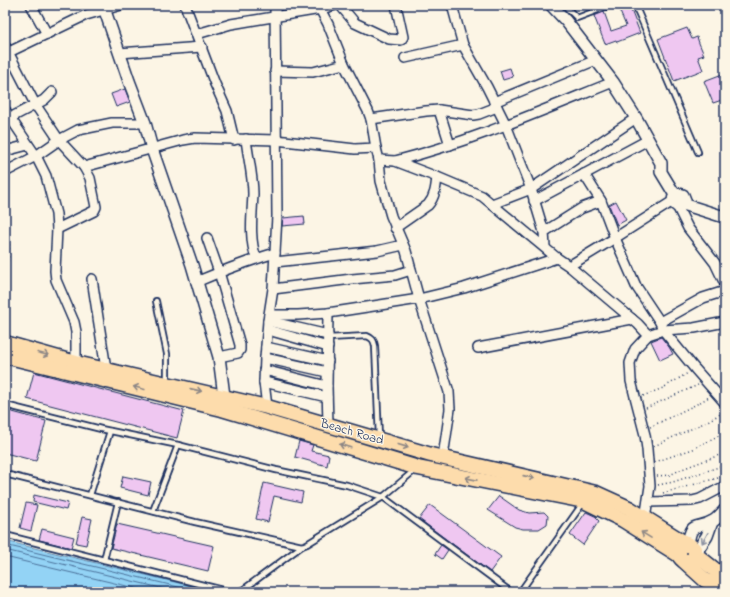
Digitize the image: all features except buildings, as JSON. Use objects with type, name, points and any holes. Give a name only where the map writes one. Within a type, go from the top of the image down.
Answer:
[{"type":"main road","name":"Beach Road","points":[[5,343],[76,363],[167,384],[223,402],[428,461],[584,501],[687,554],[725,576]]},
{"type":"main road","name":"Beach Road","points":[[5,356],[223,402],[267,407],[379,440],[428,461],[596,493],[629,508],[665,530],[687,554],[705,580],[725,589]]},
{"type":"street","points":[[31,5],[47,34]]},
{"type":"street","points":[[57,229],[94,211],[96,207],[90,178],[84,167],[59,140],[35,104],[7,49],[47,34],[104,8],[120,5]]},
{"type":"street","points":[[184,5],[227,111],[234,140]]},
{"type":"street","points":[[267,407],[264,370],[268,322],[273,289],[277,216],[275,5]]},
{"type":"street","points":[[197,34],[231,24],[336,5]]},
{"type":"street","points":[[340,5],[355,23],[394,40],[401,40],[403,37],[396,5]]},
{"type":"street","points":[[452,5],[462,44],[487,87],[506,125],[531,189],[544,232],[545,247]]},
{"type":"street","points":[[551,5],[566,21],[613,82],[636,118],[661,163],[661,172],[679,200],[688,228],[715,264],[725,284]]},
{"type":"street","points":[[319,7],[344,64],[371,119],[379,160],[381,181],[395,228],[403,245],[449,392],[450,401],[428,461]]},
{"type":"street","points":[[104,8],[145,123],[219,357],[223,402]]},
{"type":"street","points":[[405,58],[462,44]]},
{"type":"street","points":[[119,53],[202,47]]},
{"type":"street","points":[[371,119],[439,110],[462,114],[479,114],[596,60]]},
{"type":"street","points":[[275,71],[314,72],[344,64]]},
{"type":"street","points":[[379,160],[395,161],[428,153],[506,125],[613,82]]},
{"type":"street","points":[[52,92],[44,100],[8,114],[36,156],[46,176],[56,214],[56,280],[74,322],[76,332],[76,363]]},
{"type":"street","points":[[439,110],[450,145]]},
{"type":"street","points":[[492,204],[531,189],[636,118]]},
{"type":"street","points":[[5,172],[36,156],[59,140],[78,130],[106,124],[145,123]]},
{"type":"street","points":[[84,167],[195,138],[218,137],[234,140],[276,140],[355,149],[376,148]]},
{"type":"street","points":[[246,139],[253,194],[251,218],[252,248],[256,258]]},
{"type":"street","points":[[534,201],[648,140]]},
{"type":"street","points":[[5,151],[28,145]]},
{"type":"street","points":[[395,161],[482,196],[632,318],[648,335]]},
{"type":"street","points":[[584,174],[601,200],[615,238],[636,286],[662,326],[695,369],[725,403]]},
{"type":"street","points":[[395,228],[432,201],[435,195],[437,177]]},
{"type":"street","points":[[544,232],[582,208],[601,200]]},
{"type":"street","points":[[679,200],[721,216],[725,215]]},
{"type":"street","points":[[569,266],[679,200],[725,211]]},
{"type":"street","points":[[208,238],[240,345],[240,350],[235,354],[219,357]]},
{"type":"street","points":[[196,282],[256,258],[376,251],[403,245]]},
{"type":"street","points":[[268,322],[298,315],[328,313],[419,299],[464,288],[557,258]]},
{"type":"street","points":[[273,289],[395,275],[411,270]]},
{"type":"street","points":[[92,279],[106,369]]},
{"type":"street","points":[[645,519],[650,486],[647,450],[644,430],[631,381],[630,363],[635,349],[648,335],[703,298],[725,291]]},
{"type":"street","points":[[328,313],[328,425]]},
{"type":"street","points":[[478,348],[632,318]]},
{"type":"street","points":[[268,322],[328,340]]},
{"type":"street","points":[[662,326],[694,328],[725,322]]},
{"type":"street","points":[[266,347],[328,361]]},
{"type":"street","points":[[265,358],[327,372]]},
{"type":"street","points":[[264,370],[327,386]]},
{"type":"street","points":[[264,382],[327,397]]},
{"type":"street","points":[[649,499],[692,501],[700,499],[725,486]]},
{"type":"street","points":[[687,554],[689,534],[694,527],[712,522],[725,510]]},
{"type":"street","points":[[687,554],[707,536],[712,522]]},
{"type":"lane","points":[[564,5],[577,18],[611,5]]},
{"type":"lane","points":[[634,5],[698,152]]},
{"type":"lane","points":[[156,301],[167,354],[167,384]]},
{"type":"lane","points":[[328,340],[367,336],[371,337],[374,341],[379,440]]},
{"type":"lane","points":[[5,405],[110,432],[178,445],[276,470],[347,485],[383,497],[510,592]]},
{"type":"lane","points":[[90,495],[110,432]]},
{"type":"lane","points":[[153,511],[178,445]]},
{"type":"lane","points":[[238,592],[302,546],[383,497],[428,461]]},
{"type":"lane","points":[[5,474],[195,522],[302,546]]},
{"type":"lane","points":[[520,592],[584,501]]},
{"type":"lane","points":[[104,560],[118,502]]},
{"type":"lane","points":[[5,535],[230,592]]},
{"type":"path","points":[[5,229],[9,237],[10,246],[5,274]]},
{"type":"path","points":[[636,398],[663,388],[695,369]]},
{"type":"path","points":[[639,411],[707,381]]},
{"type":"path","points":[[644,430],[695,405],[716,392]]},
{"type":"path","points":[[647,450],[704,423],[725,411]]},
{"type":"path","points":[[648,465],[693,449],[725,432]]},
{"type":"path","points":[[649,476],[670,475],[725,453]]},
{"type":"path","points":[[650,486],[674,482],[725,465]]},
{"type":"path","points":[[649,499],[725,476]]},
{"type":"water","points":[[5,541],[216,592],[5,592]]}]
